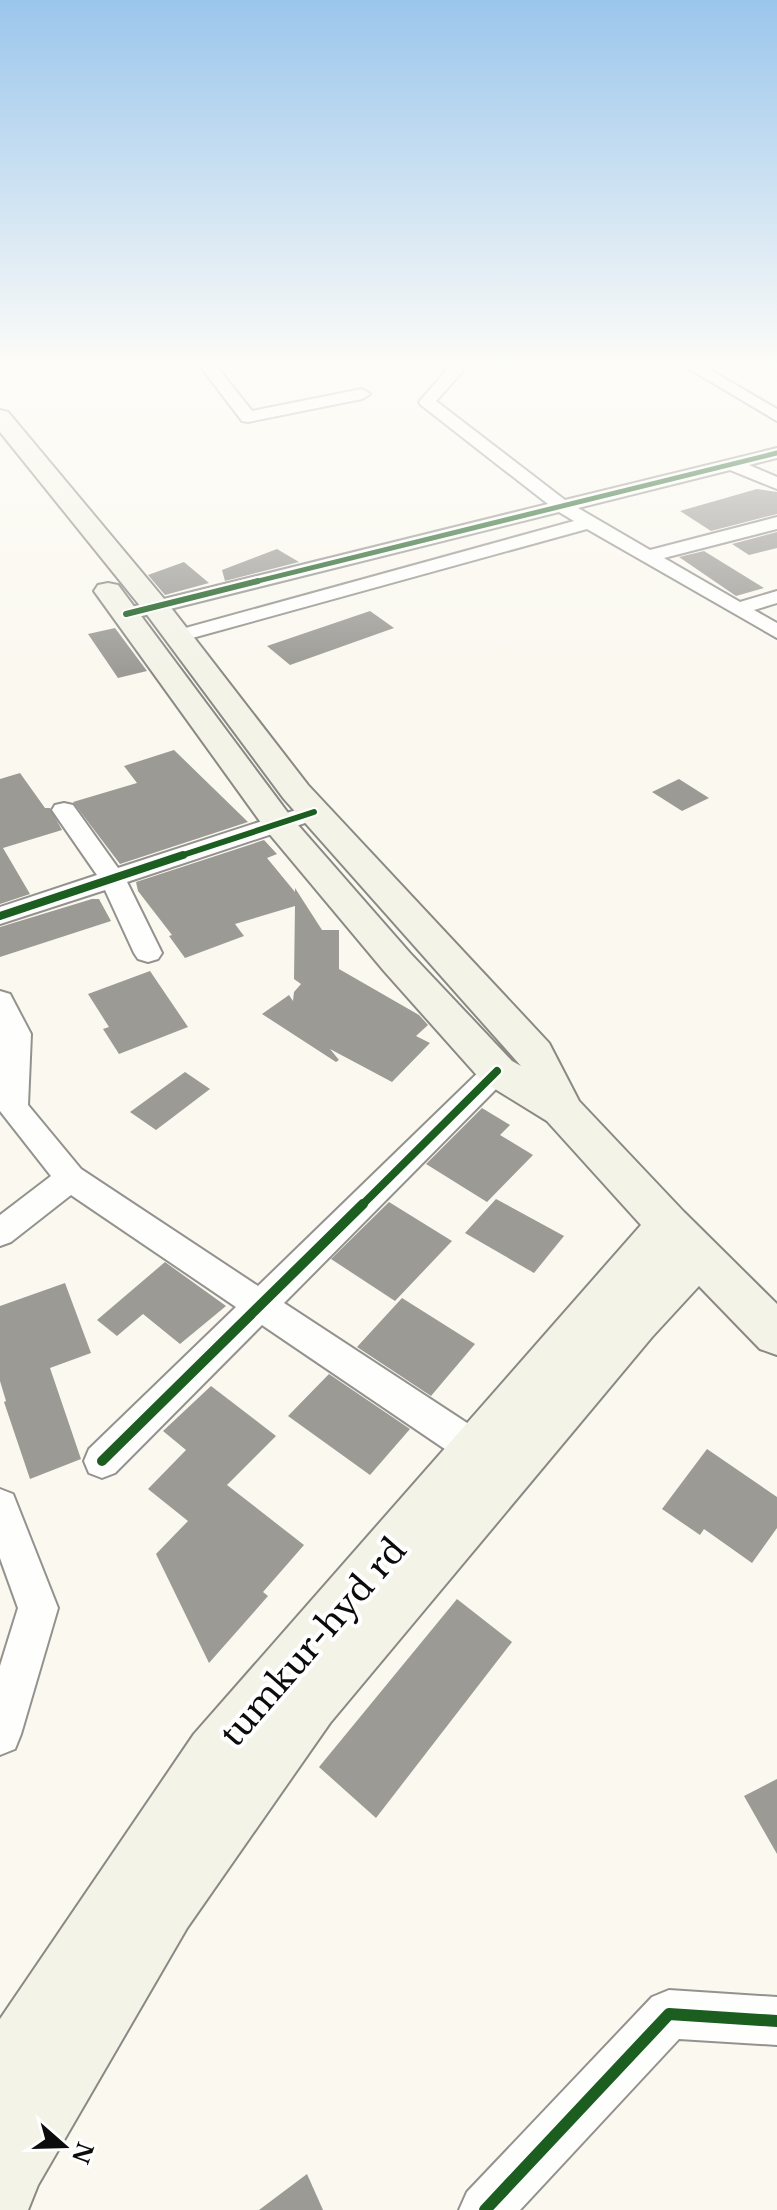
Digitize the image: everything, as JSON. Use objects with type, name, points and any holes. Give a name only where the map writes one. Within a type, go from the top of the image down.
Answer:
[{"type":"main road","points":[[32,470],[140,610],[279,824],[397,962],[497,1071],[562,1110],[683,1241],[777,1335]]},
{"type":"main road","points":[[140,610],[178,636],[296,792],[535,1053],[562,1110]]},
{"type":"main road","points":[[0,2191],[10,2165],[164,1905],[309,1702],[635,1323],[683,1241]]},
{"type":"main road","name":"tumkur-hyd rd","points":[[5,2061],[215,1755],[477,1450],[683,1241]]},
{"type":"street","points":[[515,470],[560,505],[777,632]]},
{"type":"street","points":[[140,610],[706,470]]},
{"type":"street","points":[[746,470],[777,484]]},
{"type":"street","points":[[178,636],[590,522]]},
{"type":"street","points":[[648,556],[777,523]]},
{"type":"street","points":[[737,609],[777,597]]},
{"type":"street","points":[[64,810],[113,879],[148,953]]},
{"type":"street","points":[[0,916],[314,812]]},
{"type":"street","points":[[0,1001],[9,1037],[13,1107],[70,1178],[477,1450]]},
{"type":"street","points":[[102,1461],[497,1071]]},
{"type":"street","points":[[0,1233],[70,1178]]},
{"type":"street","points":[[0,1506],[38,1608],[0,1734]]},
{"type":"street","points":[[485,2210],[669,2014],[777,2021]]},
{"type":"building","points":[[757,489],[777,492],[777,514],[711,531],[680,511]]},
{"type":"building","points":[[777,532],[777,548],[749,555],[732,544]]},
{"type":"building","points":[[277,549],[299,562],[225,581],[222,570]]},
{"type":"building","points":[[704,551],[764,588],[736,596],[679,557]]},
{"type":"building","points":[[184,562],[209,583],[165,595],[148,575]]},
{"type":"building","points":[[370,611],[394,628],[290,665],[267,646]]},
{"type":"building","points":[[115,628],[147,671],[118,678],[88,634]]},
{"type":"building","points":[[174,750],[248,822],[120,864],[73,802],[137,783],[124,766]]},
{"type":"building","points":[[20,773],[45,808],[50,808],[62,830],[3,848],[30,894],[0,904],[0,779]]},
{"type":"building","points":[[679,779],[709,798],[682,811],[652,792]]},
{"type":"building","points":[[264,840],[277,854],[267,858],[295,892],[295,888],[322,930],[339,930],[339,969],[419,1015],[428,1025],[416,1036],[430,1043],[392,1082],[330,1049],[339,1060],[336,1062],[262,1014],[289,995],[293,1001],[294,992],[301,984],[294,979],[295,906],[235,924],[244,936],[185,958],[169,936],[172,935],[138,891],[136,882]]},
{"type":"building","points":[[99,899],[111,921],[0,957],[0,927]]},
{"type":"building","points":[[150,971],[188,1027],[119,1054],[103,1029],[109,1027],[88,994]]},
{"type":"building","points":[[185,1072],[210,1089],[156,1130],[130,1112]]},
{"type":"building","points":[[482,1108],[510,1125],[500,1135],[533,1155],[487,1202],[426,1164]]},
{"type":"building","points":[[496,1199],[564,1236],[534,1273],[465,1233]]},
{"type":"building","points":[[389,1202],[452,1241],[395,1301],[331,1259]]},
{"type":"building","points":[[165,1262],[226,1306],[180,1344],[143,1314],[117,1336],[97,1320]]},
{"type":"building","points":[[65,1283],[91,1353],[50,1368],[81,1459],[30,1479],[0,1381],[0,1306]]},
{"type":"building","points":[[402,1298],[475,1344],[431,1396],[357,1347]]},
{"type":"building","points":[[329,1374],[410,1429],[370,1475],[288,1416]]},
{"type":"building","points":[[211,1386],[276,1436],[227,1485],[304,1545],[263,1592],[268,1596],[209,1663],[156,1554],[188,1521],[148,1489],[186,1450],[163,1431]]},
{"type":"building","points":[[707,1449],[777,1497],[777,1528],[752,1563],[704,1529],[700,1535],[662,1509]]},
{"type":"building","points":[[457,1599],[512,1642],[376,1818],[319,1767]]},
{"type":"building","points":[[777,1779],[777,1854],[744,1796]]},
{"type":"building","points":[[307,2174],[323,2210],[259,2210]]},
{"type":"cycle path","points":[[126,614],[708,470]]},
{"type":"cycle path","points":[[0,916],[314,812]]},
{"type":"cycle path","points":[[102,1461],[497,1071]]},
{"type":"cycle path","points":[[485,2210],[669,2014],[777,2021]]}]
